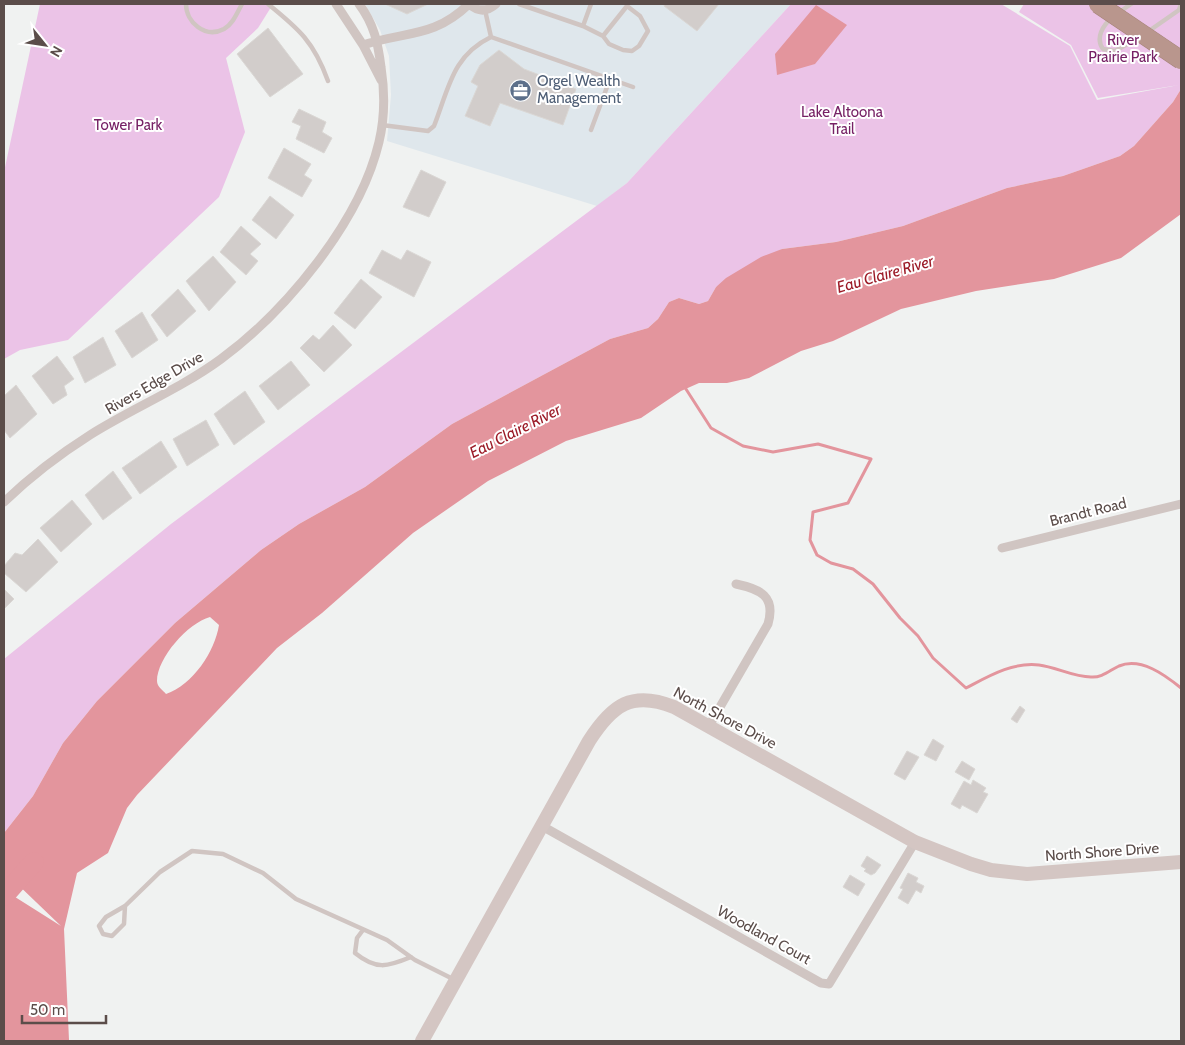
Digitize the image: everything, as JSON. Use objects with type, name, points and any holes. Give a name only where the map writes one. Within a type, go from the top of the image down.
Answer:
[{"type":"highway","points":[[1098,4],[1181,60]]},
{"type":"street","points":[[336,4],[363,45],[384,84]]},
{"type":"street","name":"Rivers Edge Drive","points":[[4,502],[66,451],[200,374],[270,317],[309,273],[339,230],[373,160],[382,125],[384,84],[378,40],[367,14],[359,4]]},
{"type":"street","points":[[363,45],[378,40],[430,31],[456,16],[469,4],[476,9],[486,10],[496,4]]},
{"type":"street","name":"Brandt Road","points":[[1002,548],[1181,504]]},
{"type":"street","points":[[709,726],[768,624],[770,617],[770,608],[764,595],[751,587],[736,584]]},
{"type":"street","name":"North Shore Drive","points":[[422,1041],[598,727],[621,705],[641,699],[651,699],[674,707],[915,842],[971,864],[991,870],[1027,874],[1181,862]]},
{"type":"street","name":"Woodland Court","points":[[542,826],[821,983],[829,984],[915,842]]},
{"type":"lane","points":[[186,4],[186,14],[191,22],[198,28],[216,32],[232,22],[242,4]]},
{"type":"lane","points":[[268,4],[286,18],[315,48],[328,80]]},
{"type":"lane","points":[[519,4],[583,26],[603,36],[609,44],[623,50],[632,51],[639,46],[648,31],[646,24],[628,5],[603,36]]},
{"type":"lane","points":[[583,26],[591,4]]},
{"type":"lane","points":[[1131,4],[1102,28],[1100,43],[1107,51],[1115,51],[1128,45],[1179,10],[1181,4]]},
{"type":"lane","points":[[486,10],[491,37]]},
{"type":"lane","points":[[491,37],[633,87]]},
{"type":"lane","points":[[382,125],[428,131],[434,126],[458,63],[469,50],[491,37]]},
{"type":"lane","points":[[591,130],[610,79]]},
{"type":"lane","points":[[125,906],[124,924],[112,936],[103,934],[100,926],[106,917],[125,906],[160,872],[192,851],[223,854],[263,873],[296,899],[387,940],[411,957],[456,980]]},
{"type":"lane","points":[[363,930],[357,938],[355,953],[369,964],[390,966],[411,957]]},
{"type":"shaded area","points":[[365,4],[791,4],[627,183],[597,206],[387,141],[391,95],[389,56],[380,30]]},
{"type":"green space","name":"Tower Park","points":[[40,4],[273,4],[258,28],[226,58],[245,132],[219,197],[68,340],[20,350],[4,359],[4,172]]},
{"type":"green space","name":"Lake Altoona Trail","points":[[791,4],[1001,4],[1070,46],[1097,100],[1179,85],[1098,98],[1071,45],[1019,12],[1024,4],[1181,4],[1181,89],[1173,102],[1134,146],[1120,156],[1063,176],[1007,188],[903,226],[836,242],[782,249],[716,287],[708,301],[699,304],[679,298],[669,302],[658,319],[648,328],[610,339],[452,424],[365,487],[299,524],[261,550],[175,623],[97,701],[63,743],[33,796],[4,833],[4,659],[171,524],[627,183]]},
{"type":"water","points":[[816,5],[847,25],[815,64],[777,75],[775,54]]},
{"type":"water","points":[[1181,89],[1181,214],[1121,258],[1054,279],[976,291],[901,309],[833,341],[801,351],[749,378],[727,383],[699,383],[681,391],[641,418],[566,441],[488,481],[413,533],[322,613],[277,648],[137,795],[127,808],[108,853],[77,873],[64,929],[69,1040],[4,1041],[4,890],[61,926],[11,878],[4,888],[4,833],[33,796],[63,743],[97,701],[175,623],[261,550],[299,524],[365,487],[452,424],[610,339],[648,328],[658,319],[669,302],[679,298],[699,304],[708,301],[716,287],[726,278],[761,257],[782,249],[836,242],[903,226],[1007,188],[1063,176],[1120,156],[1134,146],[1173,102]],"holes":[[[210,617],[219,625],[213,645],[201,666],[185,683],[176,690],[166,694],[159,687],[157,681],[158,672],[168,652],[192,626],[201,621]]]},
{"type":"building","points":[[385,4],[428,4],[407,14]]},
{"type":"building","points":[[665,4],[719,4],[697,31],[664,6]]},
{"type":"building","points":[[268,28],[303,74],[270,97],[237,54]]},
{"type":"building","points":[[499,50],[524,69],[576,89],[563,125],[500,103],[490,126],[465,116],[478,86],[471,82],[480,65]]},
{"type":"building","points":[[299,109],[326,122],[322,132],[332,138],[324,153],[296,139],[301,126],[292,122]]},
{"type":"building","points":[[284,148],[311,164],[304,175],[312,180],[302,197],[268,178]]},
{"type":"building","points":[[421,170],[446,182],[429,217],[403,207]]},
{"type":"building","points":[[270,196],[294,215],[276,239],[252,220]]},
{"type":"building","points":[[241,226],[261,244],[250,254],[258,261],[246,275],[220,252]]},
{"type":"building","points":[[382,250],[401,260],[407,250],[431,262],[414,297],[369,273]]},
{"type":"building","points":[[213,256],[236,282],[209,311],[186,281]]},
{"type":"building","points":[[361,279],[382,297],[355,329],[334,313]]},
{"type":"building","points":[[178,289],[196,311],[167,337],[151,315]]},
{"type":"building","points":[[142,312],[158,340],[132,358],[115,331]]},
{"type":"building","points":[[333,325],[352,345],[324,372],[300,348],[313,335],[319,340]]},
{"type":"building","points":[[103,337],[116,365],[85,383],[73,357]]},
{"type":"building","points":[[57,356],[74,379],[64,386],[67,395],[53,404],[32,376]]},
{"type":"building","points":[[291,361],[310,385],[278,410],[259,386]]},
{"type":"building","points":[[16,385],[37,414],[10,438],[4,430],[4,396]]},
{"type":"building","points":[[245,391],[265,422],[234,445],[214,414]]},
{"type":"building","points":[[206,420],[219,445],[187,466],[173,439]]},
{"type":"building","points":[[161,441],[177,467],[140,494],[122,468]]},
{"type":"building","points":[[113,471],[132,498],[103,520],[85,495]]},
{"type":"building","points":[[72,500],[92,524],[61,552],[40,528]]},
{"type":"building","points":[[38,539],[58,562],[26,592],[4,573],[4,566],[15,553],[22,555]]},
{"type":"building","points":[[4,589],[14,599],[4,609]]},
{"type":"building","points":[[1020,706],[1025,710],[1017,723],[1011,719]]},
{"type":"building","points":[[933,739],[944,746],[936,761],[924,755]]},
{"type":"building","points":[[907,751],[919,757],[905,780],[894,774]]},
{"type":"building","points":[[962,761],[975,769],[969,780],[955,772]]},
{"type":"building","points":[[973,780],[986,788],[983,792],[988,794],[977,813],[962,805],[960,809],[951,804],[964,781],[971,785]]},
{"type":"building","points":[[867,856],[881,865],[871,875],[864,871],[866,869],[861,866]]},
{"type":"building","points":[[908,873],[918,878],[916,882],[924,886],[921,893],[916,890],[908,904],[898,898],[903,889],[900,888]]},
{"type":"building","points":[[850,875],[865,884],[858,896],[843,887]]},
{"type":"waterway","points":[[684,386],[711,428],[743,446],[773,452],[818,444],[871,459],[848,503],[813,512],[810,540],[817,555],[831,563],[853,569],[873,584],[900,618],[918,636],[933,658],[966,688],[1001,671],[1019,666],[1039,665],[1084,677],[1095,677],[1127,664],[1136,664],[1152,669],[1181,688]]},
{"type":"waterway","name":"Eau Claire River","points":[[4,896],[34,862]]},
{"type":"place","name":"Orgel Wealth Management","points":[[521,90]]},
{"type":"park label","name":"River Prairie Park","points":[[1123,48]]}]
